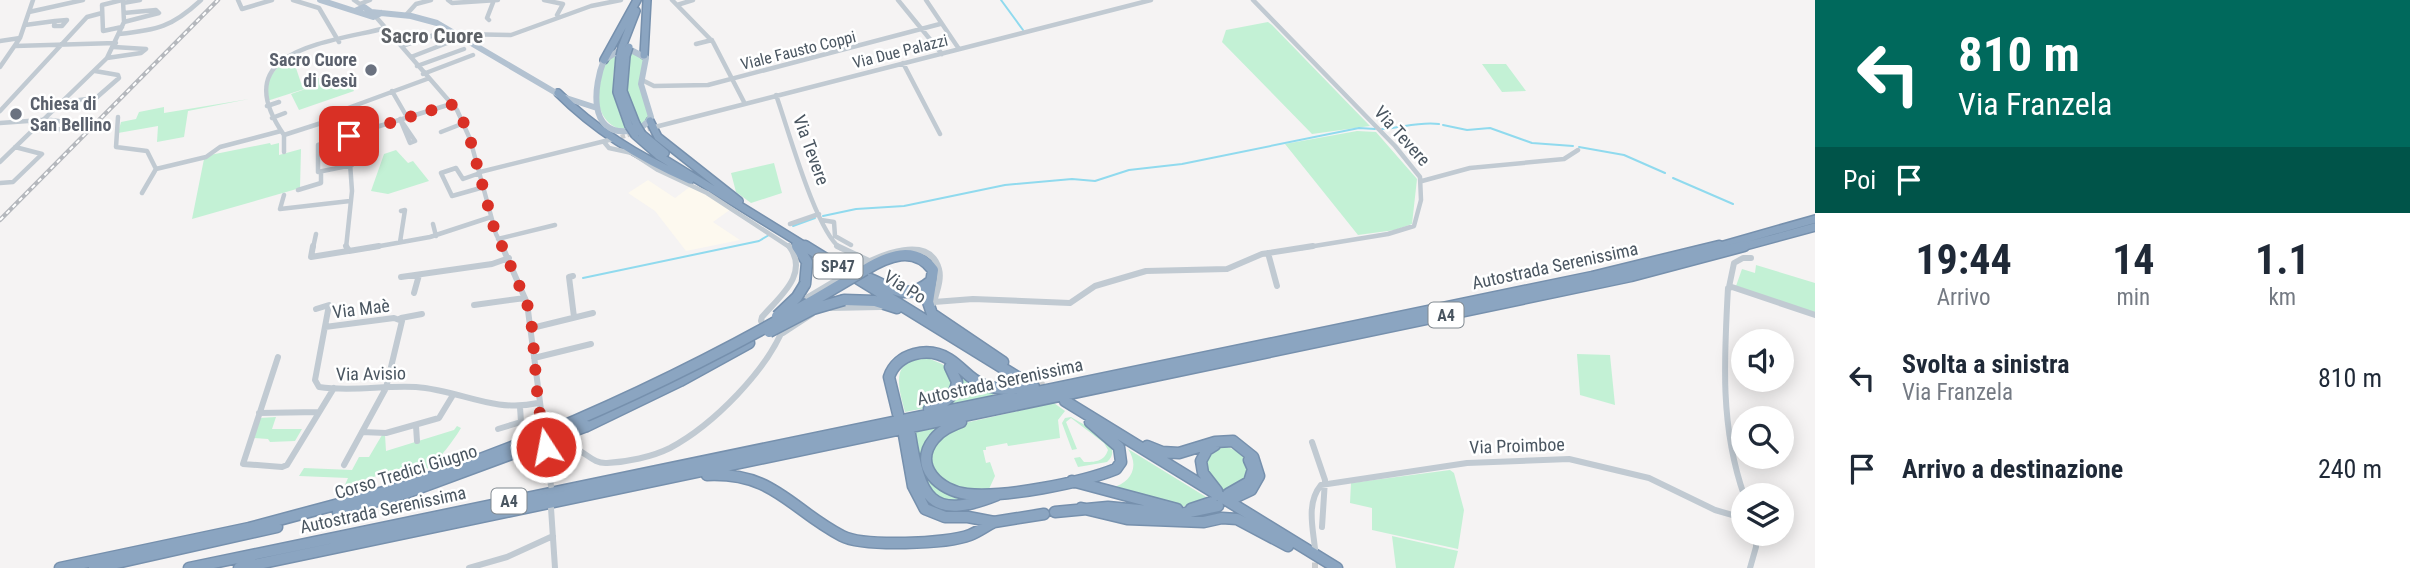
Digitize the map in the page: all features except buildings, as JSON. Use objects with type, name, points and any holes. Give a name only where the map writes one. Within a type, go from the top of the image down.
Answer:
[{"type":"highway","name":"SP47","points":[[642,0],[624,52],[615,90],[618,105],[659,156],[729,200]]},
{"type":"highway","points":[[642,0],[644,55]]},
{"type":"highway","points":[[604,60],[642,0]]},
{"type":"highway","name":"SP47","points":[[558,93],[615,137],[669,172],[729,200]]},
{"type":"highway","name":"SP47","points":[[653,124],[658,137],[746,206]]},
{"type":"highway","name":"SP47","points":[[608,127],[652,161]]},
{"type":"highway","name":"SP47","points":[[639,134],[746,206]]},
{"type":"highway","name":"Via Po","points":[[729,200],[1031,382],[861,269],[746,206]]},
{"type":"highway","points":[[717,354],[778,315],[797,297],[804,285],[808,266],[801,250],[760,219]]},
{"type":"highway","name":"Autostrada Serenissima","points":[[189,568],[1649,264],[1815,219]]},
{"type":"highway","name":"Autostrada Serenissima","points":[[239,568],[1643,274],[1815,227]]},
{"type":"highway","points":[[749,343],[861,269],[893,256],[909,254],[927,262],[933,270],[928,305],[939,320],[1007,365]]},
{"type":"highway","points":[[861,269],[905,293],[921,289],[932,280]]},
{"type":"highway","points":[[717,354],[823,296]]},
{"type":"highway","points":[[749,343],[813,309],[844,300],[875,301],[946,333]]},
{"type":"highway","name":"Corso Tredici Giugno","points":[[94,568],[244,536],[495,462],[587,426],[680,381],[749,343]]},
{"type":"highway","name":"Corso Tredici Giugno","points":[[60,568],[270,523],[406,489],[565,428],[646,391],[717,354]]},
{"type":"highway","name":"A4","points":[[829,435],[944,403],[957,386],[956,375],[952,369],[945,363],[928,357],[914,358],[904,363],[894,380],[900,413],[889,385],[890,374],[899,361],[915,354],[940,355],[974,381],[1008,390],[1157,367]]},
{"type":"highway","points":[[1061,401],[1289,543]]},
{"type":"highway","points":[[1006,408],[947,427],[930,441],[925,455],[930,474],[944,487],[969,495],[1107,474],[1121,462],[1119,447],[1087,418]]},
{"type":"highway","points":[[1087,418],[1161,452],[1184,452],[1217,440],[1239,445],[1253,456],[1259,475],[1252,488],[1230,497],[1249,482],[1253,469],[1241,451],[1229,446],[1216,445],[1206,450],[1201,459],[1202,475],[1244,511],[1326,568]]},
{"type":"highway","points":[[1087,418],[1244,511]]},
{"type":"highway","points":[[994,522],[968,517],[945,517],[922,506],[909,473],[907,435],[915,469],[923,491],[930,500],[951,507],[966,506],[1005,491]]},
{"type":"highway","points":[[650,482],[713,474],[751,477],[770,486],[841,536],[864,542],[963,537],[994,522],[1081,508],[1116,507],[1187,515],[1201,513],[1215,504],[1178,509],[1067,480]]},
{"type":"highway","points":[[1081,508],[1127,519],[1196,522],[1237,519],[1337,568]]},
{"type":"main road","points":[[320,0],[376,14],[406,15],[437,23],[570,100],[597,108]]},
{"type":"main road","points":[[624,50],[639,51],[644,55],[647,61],[641,79],[643,95],[653,124],[627,131],[608,127],[597,108],[594,91],[604,60],[624,50]]},
{"type":"main road","points":[[558,93],[578,99],[594,91]]},
{"type":"street","points":[[0,67],[20,38],[33,0]]},
{"type":"street","points":[[52,8],[54,0]]},
{"type":"street","points":[[29,12],[83,0]]},
{"type":"street","points":[[124,13],[156,10],[159,13],[103,31],[102,5],[139,0]]},
{"type":"street","points":[[120,34],[168,28],[176,24],[201,0]]},
{"type":"street","points":[[238,0],[242,9],[272,0]]},
{"type":"street","points":[[293,0],[319,8],[339,42]]},
{"type":"street","points":[[354,0],[361,9],[370,0]]},
{"type":"street","points":[[406,15],[416,4],[431,0]]},
{"type":"street","points":[[448,0],[453,3],[496,0]]},
{"type":"street","points":[[489,20],[487,18],[496,0]]},
{"type":"street","points":[[544,0],[548,3],[563,4],[557,15],[559,17]]},
{"type":"street","points":[[411,57],[459,36],[504,36],[621,0]]},
{"type":"street","points":[[671,0],[712,40],[744,102]]},
{"type":"street","points":[[677,5],[693,0]]},
{"type":"street","points":[[898,0],[942,54]]},
{"type":"street","points":[[926,0],[959,49]]},
{"type":"street","name":"Via Due Palazzi","points":[[653,124],[776,96],[1151,0]]},
{"type":"street","name":"Via Tevere","points":[[934,302],[978,299],[1070,303],[1095,286],[1146,271],[1227,269],[1268,253],[1405,230],[1416,223],[1422,181],[1395,146],[1253,0]]},
{"type":"street","points":[[0,162],[107,58],[123,24],[122,1]]},
{"type":"street","points":[[1,108],[87,17],[102,13]]},
{"type":"street","points":[[376,14],[451,104],[464,124],[498,239],[525,298],[532,328],[538,403],[551,486]]},
{"type":"street","points":[[541,17],[546,21]]},
{"type":"street","points":[[25,25],[55,21]]},
{"type":"street","points":[[526,22],[529,30]]},
{"type":"street","name":"Viale Fausto Coppi","points":[[660,87],[700,86],[734,79],[940,24]]},
{"type":"street","points":[[284,152],[282,133],[271,118],[267,106],[265,87],[276,64],[286,58],[386,27]]},
{"type":"street","points":[[402,46],[446,31]]},
{"type":"street","points":[[0,41],[20,38]]},
{"type":"street","points":[[696,44],[712,40]]},
{"type":"street","points":[[15,46],[115,45],[146,49],[141,53],[107,58]]},
{"type":"street","points":[[417,66],[464,49]]},
{"type":"street","points":[[349,251],[346,248],[352,165],[340,111],[473,55]]},
{"type":"street","points":[[903,63],[940,134]]},
{"type":"street","points":[[62,102],[96,98],[119,78],[118,75],[95,71]]},
{"type":"street","points":[[641,79],[646,84],[660,87]]},
{"type":"street","points":[[643,95],[660,87]]},
{"type":"street","points":[[392,91],[407,117]]},
{"type":"street","name":"Via Tevere","points":[[776,96],[820,217],[837,246],[861,269]]},
{"type":"street","points":[[267,106],[279,102]]},
{"type":"street","points":[[298,191],[321,183],[321,173],[318,172],[318,145],[451,104]]},
{"type":"street","points":[[271,118],[285,113]]},
{"type":"street","points":[[118,117],[116,147],[147,151],[156,169]]},
{"type":"street","points":[[142,193],[156,169],[206,157],[220,147],[340,117]]},
{"type":"street","points":[[0,123],[43,119],[72,123],[63,129],[32,131]]},
{"type":"street","points":[[400,119],[403,121],[415,142],[410,143],[400,119]]},
{"type":"street","points":[[441,132],[464,124]]},
{"type":"street","points":[[550,154],[613,139]]},
{"type":"street","points":[[604,142],[612,150],[632,153],[670,177],[707,193],[791,247],[797,261],[794,280],[766,311],[761,321],[774,334],[782,334],[794,328],[835,294],[840,283],[836,272],[815,252]]},
{"type":"street","points":[[441,173],[456,168],[464,178],[589,143]]},
{"type":"street","points":[[0,183],[13,182],[42,155],[15,147]]},
{"type":"street","points":[[1422,181],[1481,167],[1553,161],[1568,157],[1578,150]]},
{"type":"street","points":[[321,173],[352,165]]},
{"type":"street","points":[[437,167],[453,199],[484,187]]},
{"type":"street","points":[[284,195],[280,209],[350,201]]},
{"type":"street","points":[[316,234],[312,257],[436,236],[491,217]]},
{"type":"street","points":[[790,223],[820,217]]},
{"type":"street","name":"Via Tevere","points":[[820,217],[834,222],[835,236],[851,245]]},
{"type":"street","points":[[433,224],[436,236]]},
{"type":"street","points":[[498,239],[555,225]]},
{"type":"street","points":[[547,453],[574,449],[594,461],[606,463],[671,448],[735,398],[782,334],[786,311],[884,253],[903,249],[928,256],[939,270],[934,302],[939,320]]},
{"type":"street","points":[[1268,253],[1277,286]]},
{"type":"street","points":[[401,277],[492,264],[509,258]]},
{"type":"street","points":[[1740,483],[1732,463],[1724,376],[1729,287],[1734,263],[1739,259],[1751,258]]},
{"type":"street","points":[[414,293],[419,275]]},
{"type":"street","points":[[573,276],[569,277],[574,317]]},
{"type":"street","points":[[1729,287],[1815,315]]},
{"type":"street","points":[[474,305],[525,298]]},
{"type":"street","points":[[316,309],[329,305],[325,327]]},
{"type":"street","points":[[811,314],[830,308],[863,306],[904,312]]},
{"type":"street","points":[[532,328],[593,313]]},
{"type":"street","name":"Via Maè","points":[[325,327],[422,314]]},
{"type":"street","name":"Via Maè","points":[[344,465],[386,388],[401,318]]},
{"type":"street","name":"Via Avisio","points":[[325,327],[315,380],[319,387],[429,388],[492,407],[520,407],[538,403]]},
{"type":"street","points":[[534,358],[591,344]]},
{"type":"street","points":[[278,357],[242,462],[282,467],[289,463],[334,388]]},
{"type":"street","points":[[362,432],[386,433],[442,417],[453,394]]},
{"type":"street","points":[[498,429],[521,422],[520,407]]},
{"type":"street","points":[[259,413],[319,412]]},
{"type":"street","points":[[416,426],[417,441]]},
{"type":"street","points":[[1312,442],[1325,483],[1322,527]]},
{"type":"street","name":"Via Proimboe","points":[[1325,483],[1467,463],[1569,460],[1649,478],[1715,510],[1731,515]]},
{"type":"street","points":[[1315,549],[1313,494],[1317,487],[1325,483]]},
{"type":"street","points":[[552,510],[555,568]]},
{"type":"street","points":[[469,568],[507,557],[553,536]]},
{"type":"street","points":[[1750,568],[1756,546]]},
{"type":"shaded area","points":[[648,180],[675,198],[691,186],[731,209],[713,222],[740,240],[686,251],[655,211],[628,193]]},
{"type":"green space","points":[[1268,22],[1370,126],[1312,134],[1222,42],[1226,30]]},
{"type":"green space","points":[[630,51],[644,60],[639,85],[649,117],[640,127],[626,93]]},
{"type":"green space","points":[[617,53],[614,93],[627,130],[616,128],[608,122],[599,105],[598,84],[601,73],[606,63]]},
{"type":"green space","points":[[292,56],[301,83],[329,75],[332,81],[346,76],[354,91],[299,110],[291,94],[323,83],[267,101],[267,86],[272,74]]},
{"type":"green space","points":[[1482,64],[1506,64],[1526,91],[1502,92]]},
{"type":"green space","points":[[249,99],[188,111],[184,137],[157,142],[158,126],[118,133],[121,122],[136,119],[139,112],[164,107],[164,113]]},
{"type":"green space","points":[[1357,131],[1376,132],[1417,179],[1412,224],[1395,230],[1358,235],[1285,144]]},
{"type":"green space","points":[[279,143],[279,155],[301,149],[300,188],[192,219],[204,159],[210,155]]},
{"type":"green space","points":[[396,150],[408,163],[413,161],[429,181],[388,194],[371,191],[384,154]]},
{"type":"green space","points":[[774,163],[782,193],[751,203],[736,192],[731,173]]},
{"type":"green space","points":[[1756,265],[1815,283],[1815,314],[1736,286],[1742,269],[1755,273]]},
{"type":"green space","points":[[1577,354],[1610,355],[1615,405],[1580,395]]},
{"type":"green space","points":[[930,359],[952,372],[954,389],[931,407],[905,412],[899,383],[902,368],[917,360]]},
{"type":"green space","points":[[956,371],[992,391],[994,396],[946,405]]},
{"type":"green space","points":[[1054,403],[1065,411],[1058,420],[1060,438],[1008,446],[1007,443],[983,450],[986,463],[990,462],[995,476],[989,489],[970,490],[955,487],[942,479],[929,465],[935,440],[965,423]]},
{"type":"green space","points":[[276,417],[272,429],[302,429],[295,441],[270,442],[268,439],[253,438],[260,418]]},
{"type":"green space","points":[[1071,417],[1094,430],[1108,442],[1112,455],[1107,462],[1078,467],[1074,458],[1080,457],[1084,462],[1095,461],[1102,459],[1108,450],[1104,443],[1071,418],[1066,422],[1077,449],[1072,450],[1062,423],[1065,418]]},
{"type":"green space","points":[[457,426],[461,428],[455,437],[438,460],[427,469],[396,470],[344,487],[348,478],[299,476],[304,468],[352,470],[359,457],[369,457],[382,435],[385,435],[386,451],[454,430]]},
{"type":"green space","points":[[940,427],[924,465],[964,497],[974,501],[949,505],[927,492],[912,433]]},
{"type":"green space","points":[[1221,446],[1242,455],[1250,476],[1225,494],[1205,474],[1206,452]]},
{"type":"green space","points":[[1128,449],[1211,500],[1181,507],[1111,488],[1124,482],[1132,473],[1132,456]]},
{"type":"green space","points":[[1450,470],[1454,473],[1464,510],[1458,549],[1372,530],[1372,508],[1350,503],[1351,483]]},
{"type":"green space","points":[[1392,536],[1458,551],[1454,568],[1396,568]]},
{"type":"waterway","points":[[1001,0],[1023,30]]},
{"type":"waterway","points":[[1382,129],[1425,123],[1439,124]]},
{"type":"waterway","points":[[1443,125],[1467,130],[1490,128],[1532,143],[1573,146]]},
{"type":"waterway","points":[[823,216],[856,209],[904,206],[1005,185],[1072,179],[1095,181],[1129,170],[1182,164],[1359,128],[1375,129]]},
{"type":"waterway","points":[[1579,147],[1624,155],[1665,173]]},
{"type":"waterway","points":[[1673,178],[1733,204]]},
{"type":"waterway","points":[[793,226],[815,218]]},
{"type":"waterway","points":[[583,278],[759,241],[769,235]]},
{"type":"tunnel","points":[[614,139],[655,127]]},
{"type":"tunnel","points":[[1034,382],[1051,392]]},
{"type":"tunnel","points":[[1315,554],[1315,568]]},
{"type":"railway","points":[[0,220],[218,0]]},
{"type":"place","name":"Sacro Cuore di Gesù","points":[[371,70]]},
{"type":"place","name":"Chiesa di San Bellino","points":[[16,114]]},
{"type":"district","name":"Sacro Cuore","points":[[432,36]]},
{"type":"route","points":[[349,136],[451,104],[461,116],[496,234],[511,262],[527,303],[532,328],[538,403],[546,447]]}]
